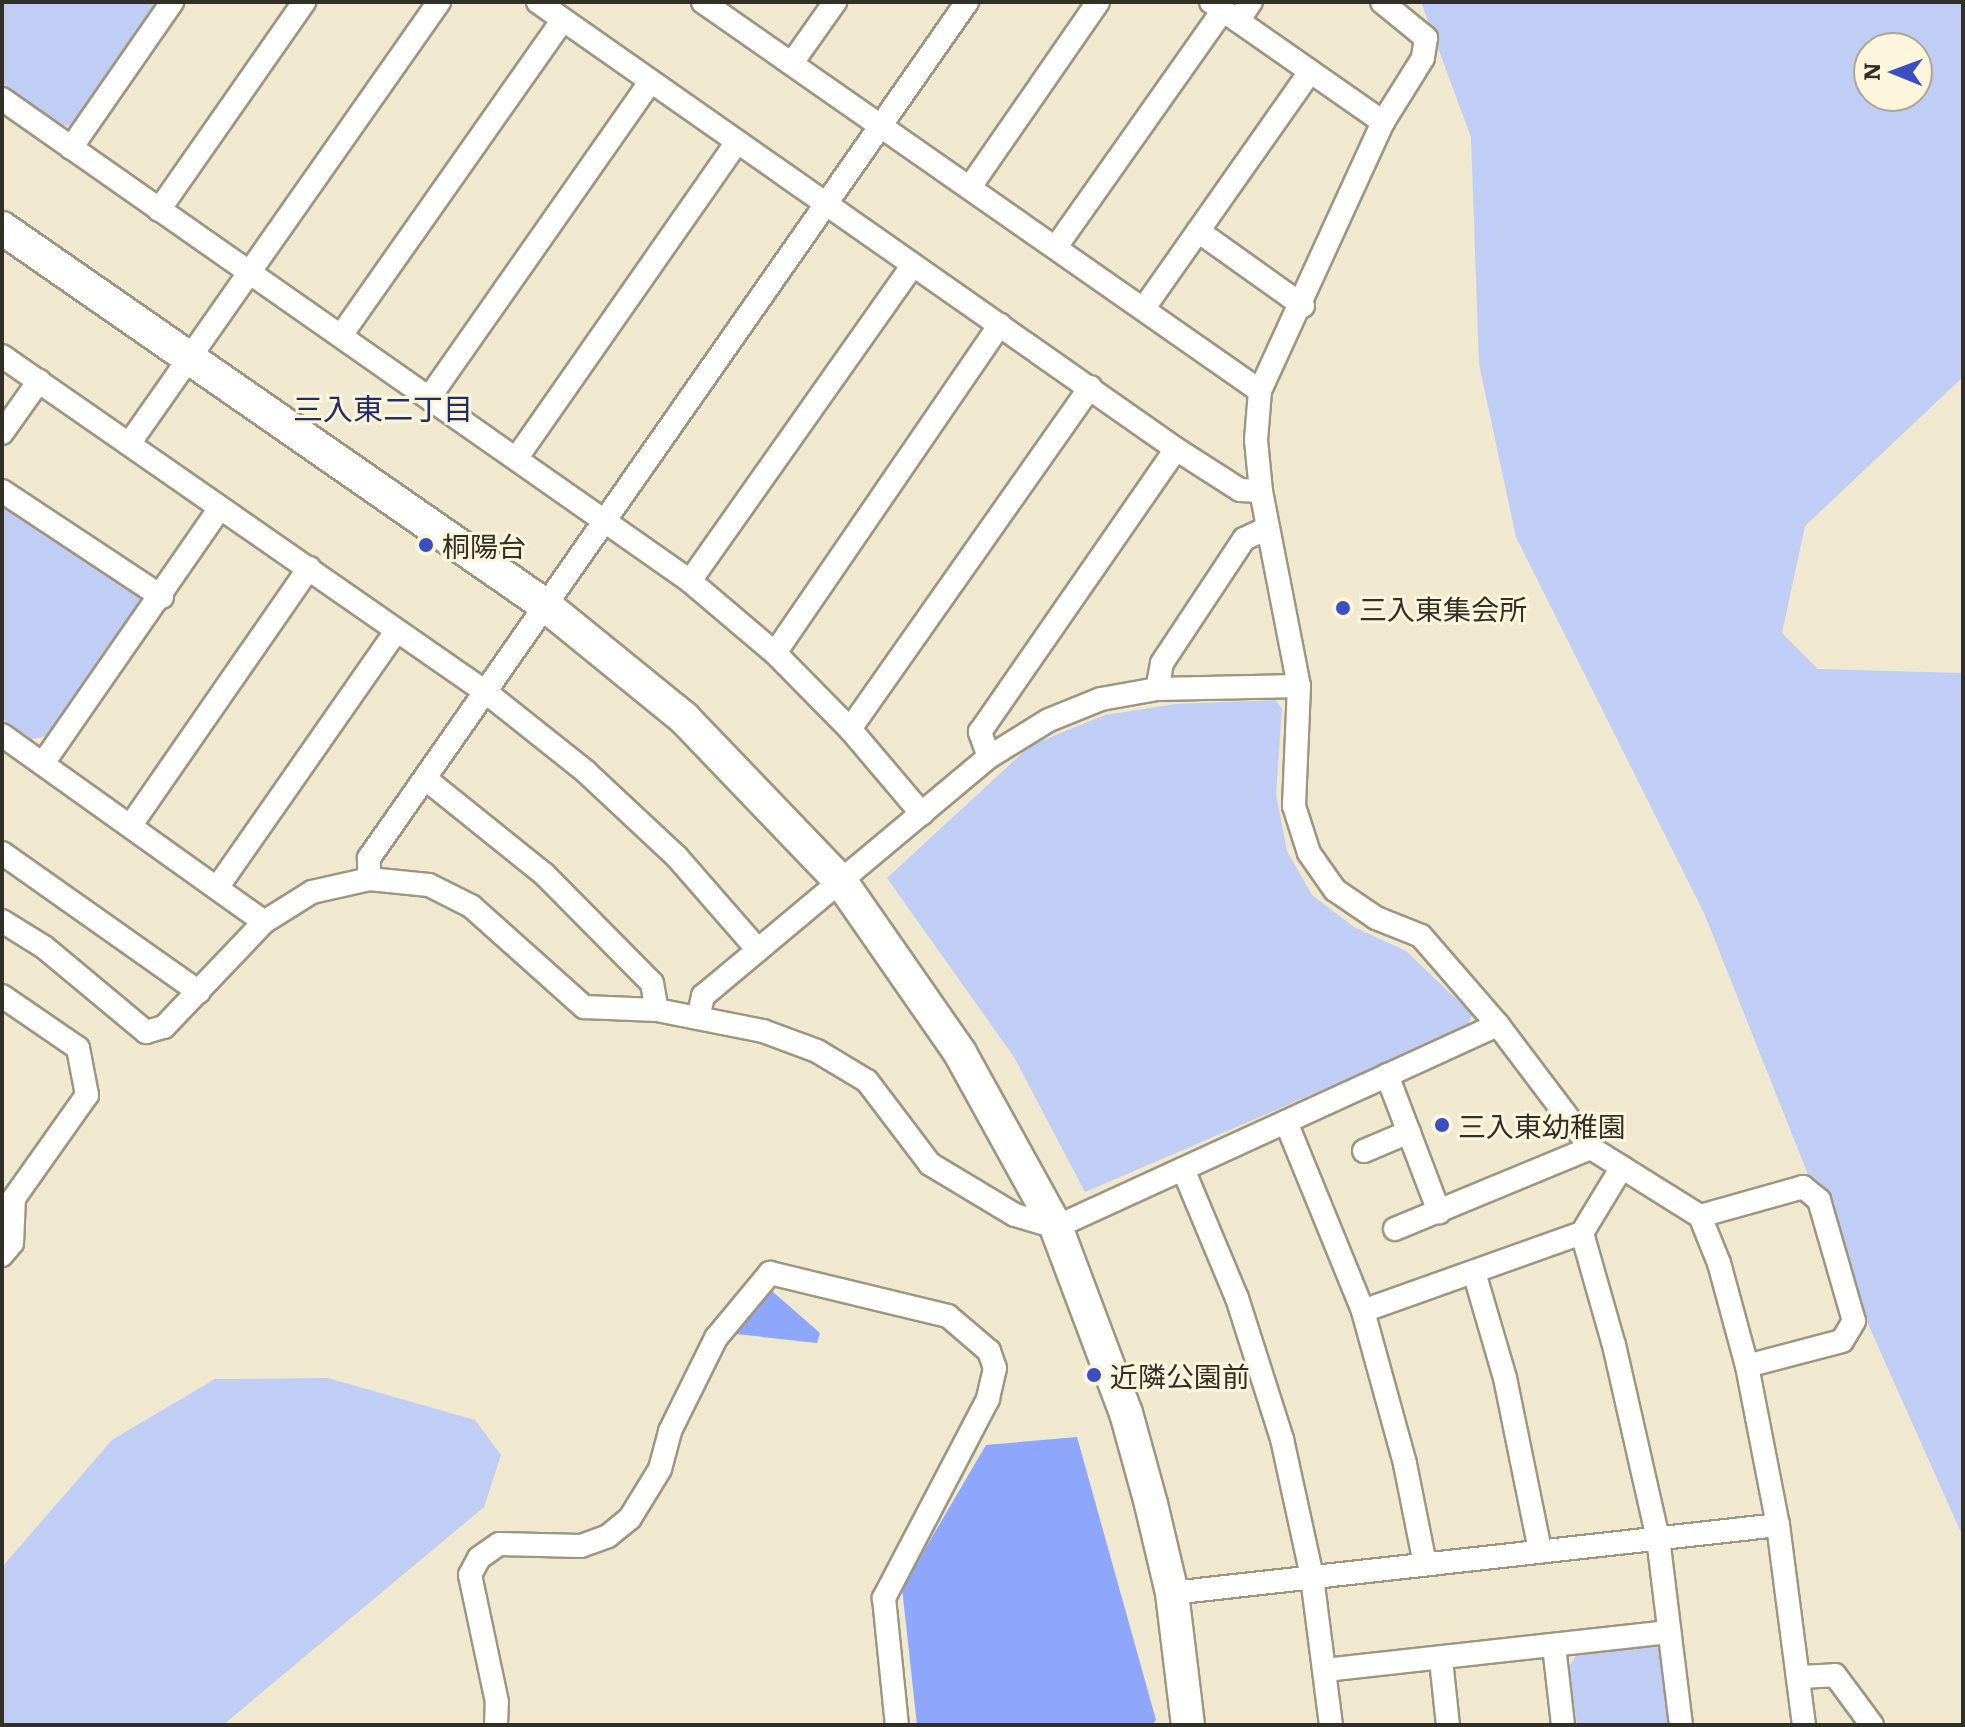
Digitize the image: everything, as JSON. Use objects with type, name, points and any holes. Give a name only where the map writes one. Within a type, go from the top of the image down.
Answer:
[{"type":"street","points":[[71,148],[172,2]]},
{"type":"street","points":[[159,210],[304,2]]},
{"type":"street","points":[[129,444],[439,2]]},
{"type":"street","points":[[538,2],[1176,449],[1240,490],[1261,491]]},
{"type":"street","points":[[703,2],[1260,391]]},
{"type":"street","points":[[792,63],[835,2]]},
{"type":"street","points":[[369,879],[369,858],[427,780],[545,605],[967,2]]},
{"type":"street","points":[[970,187],[1098,2]]},
{"type":"street","points":[[1382,2],[1426,38],[1423,58],[1383,122],[1303,306],[1260,391],[1256,440],[1261,491],[1299,686],[1294,806],[1309,853],[1335,890],[1376,918],[1421,936],[1498,1025],[1591,1148],[1670,1192],[1700,1216],[1719,1263],[1747,1366],[1778,1525],[1804,1725]]},
{"type":"street","points":[[1056,247],[1231,9],[1310,72],[1383,122]]},
{"type":"street","points":[[342,334],[563,20]]},
{"type":"street","points":[[1144,308],[1310,72]]},
{"type":"street","points":[[431,395],[651,81]]},
{"type":"street","points":[[2,99],[431,395],[690,581],[775,653],[850,729],[922,814]]},
{"type":"street","points":[[518,456],[737,142]]},
{"type":"street","points":[[2,228],[545,605],[684,718],[842,883],[960,1053],[1056,1227],[1126,1413],[1172,1593],[1188,1725]]},
{"type":"street","points":[[1198,231],[1303,306]]},
{"type":"street","points":[[690,581],[912,266]]},
{"type":"street","points":[[775,653],[1000,325]]},
{"type":"street","points":[[2,356],[487,693],[597,781],[677,857],[758,950]]},
{"type":"street","points":[[2,433],[39,381]]},
{"type":"street","points":[[850,729],[1090,387]]},
{"type":"street","points":[[989,757],[980,732],[1176,449]]},
{"type":"street","points":[[2,491],[162,597]]},
{"type":"street","points":[[44,762],[162,597],[220,508]]},
{"type":"street","points":[[1157,689],[1162,663],[1244,539],[1268,528]]},
{"type":"street","points":[[131,825],[309,568]]},
{"type":"street","points":[[217,888],[396,631]]},
{"type":"street","points":[[698,1018],[703,996],[842,883],[989,757],[1049,720],[1101,699],[1157,689],[1299,686]]},
{"type":"street","points":[[2,735],[44,762],[264,922]]},
{"type":"street","points":[[427,780],[555,885],[652,983],[657,1010]]},
{"type":"street","points":[[2,853],[199,992]]},
{"type":"street","points":[[2,921],[44,947],[146,1032],[164,1027],[264,922],[312,892],[369,879],[429,885],[471,906],[584,1007],[657,1010],[763,1031],[817,1051],[867,1081],[930,1164],[1015,1215],[1056,1227],[1498,1025]]},
{"type":"street","points":[[2,996],[78,1048],[87,1095],[14,1198],[12,1243],[2,1255]]},
{"type":"street","points":[[1387,1075],[1439,1212]]},
{"type":"street","points":[[1286,1122],[1363,1311],[1405,1464],[1425,1564]]},
{"type":"street","points":[[1364,1151],[1409,1132]]},
{"type":"street","points":[[1395,1229],[1591,1148]]},
{"type":"street","points":[[1363,1311],[1582,1233],[1622,1167]]},
{"type":"street","points":[[1183,1169],[1242,1312],[1282,1439],[1312,1577],[1331,1725]]},
{"type":"street","points":[[1700,1216],[1803,1187],[1819,1200],[1854,1321],[1842,1341],[1747,1366]]},
{"type":"street","points":[[1582,1233],[1614,1345],[1658,1538],[1681,1725]]},
{"type":"street","points":[[1474,1272],[1505,1378],[1540,1550]]},
{"type":"street","points":[[496,1725],[497,1702],[470,1575],[479,1558],[499,1544],[581,1546],[608,1536],[630,1518],[660,1469],[670,1431],[716,1338],[770,1273],[948,1316],[968,1329],[989,1351],[995,1368],[988,1399],[884,1598],[897,1725]]},
{"type":"street","points":[[1172,1593],[1778,1525]]},
{"type":"street","points":[[1325,1670],[1441,1660],[1669,1632]]},
{"type":"street","points":[[1554,1646],[1563,1725]]},
{"type":"street","points":[[1441,1660],[1448,1725]]},
{"type":"street","points":[[1800,1677],[1835,1675],[1872,1725]]},
{"type":"shaded area","points":[[2,2],[160,2],[72,126],[58,125],[2,86]]},
{"type":"shaded area","points":[[1421,2],[1963,2],[1963,377],[1805,526],[1782,633],[1818,669],[1963,673],[1963,1537],[1864,1315],[1704,913],[1516,537],[1479,364],[1471,137]]},
{"type":"shaded area","points":[[2,498],[138,594],[142,607],[48,736],[32,739],[2,719]]},
{"type":"shaded area","points":[[1276,700],[1282,709],[1276,794],[1287,851],[1312,895],[1354,927],[1406,951],[1472,1014],[1467,1028],[1085,1192],[1014,1057],[887,878],[1031,745],[1105,715],[1176,704]]},
{"type":"shaded area","points":[[328,1378],[475,1420],[501,1455],[484,1507],[223,1725],[2,1725],[2,1567],[112,1440],[215,1379]]},
{"type":"shaded area","points":[[1654,1645],[1664,1654],[1671,1725],[1577,1725],[1569,1667],[1577,1654]]},
{"type":"water","points":[[772,1291],[820,1333],[817,1343],[736,1334]]},
{"type":"water","points":[[1077,1437],[1156,1720],[1152,1725],[917,1725],[902,1588],[986,1445]]},
{"type":"place","name":"桐陽台","points":[[426,545]]},
{"type":"place","name":"三入東集会所","points":[[1343,608]]},
{"type":"place","name":"三入東幼稚園","points":[[1442,1125]]},
{"type":"place","name":"近隣公園前","points":[[1094,1375]]},
{"type":"district","name":"三入東二丁目","points":[[383,407]]}]
